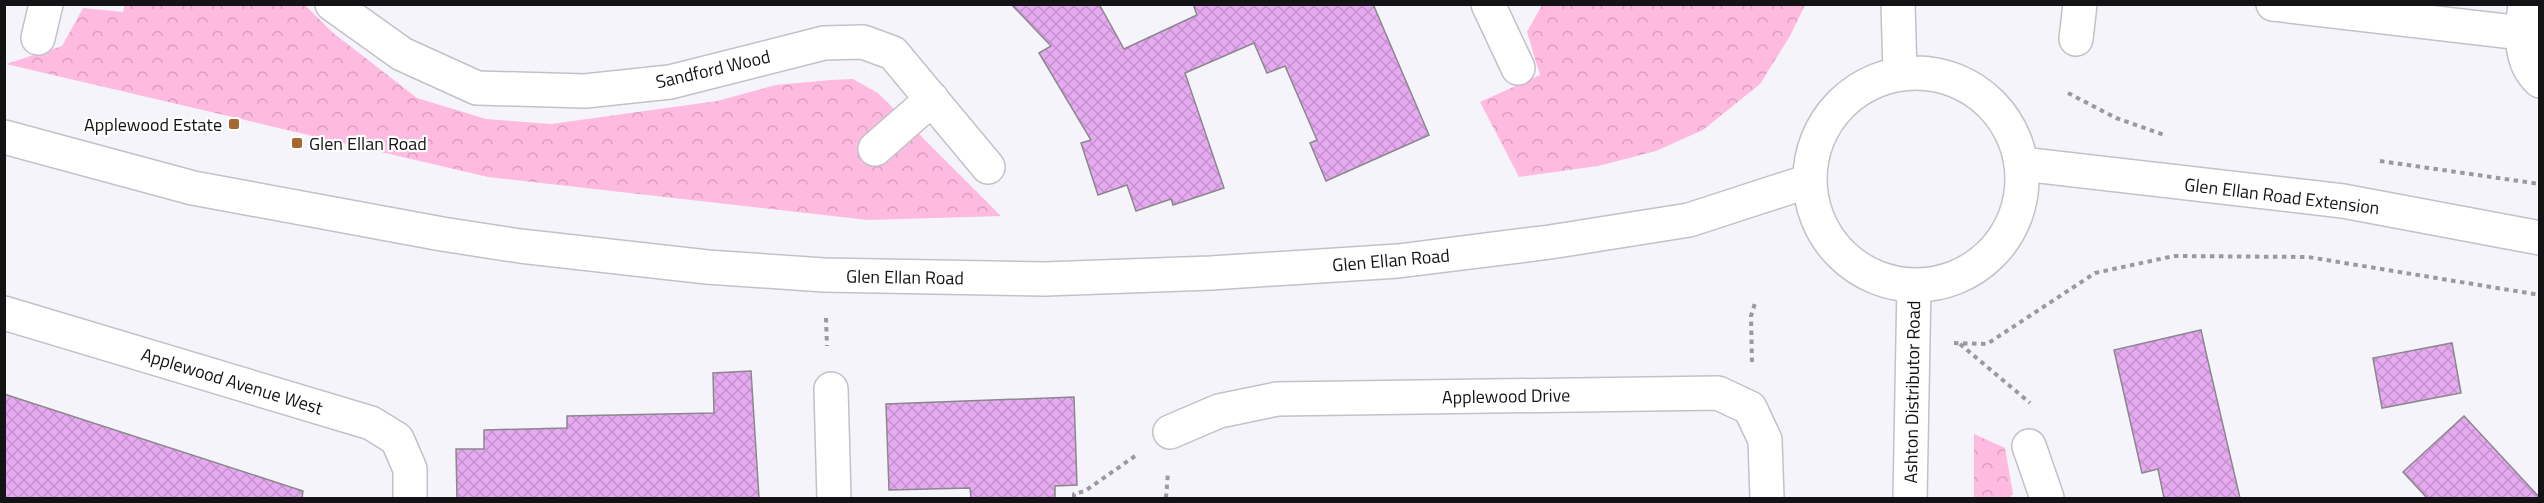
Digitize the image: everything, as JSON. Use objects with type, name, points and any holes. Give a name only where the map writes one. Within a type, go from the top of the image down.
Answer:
[{"type":"street","points":[[38,38],[46,4]]},
{"type":"street","name":"Sandford Wood","points":[[332,4],[402,54],[477,88],[585,91],[670,82],[824,43],[863,42],[893,53],[988,167]]},
{"type":"street","points":[[1488,4],[1518,68]]},
{"type":"street","points":[[1898,4],[1900,73]]},
{"type":"street","points":[[2076,39],[2080,4]]},
{"type":"street","points":[[2273,4],[2523,19],[2527,69],[2540,81]]},
{"type":"street","points":[[1900,73],[1934,73],[1966,84],[1993,105],[2013,132],[2022,164],[2022,194],[2013,224],[1996,250],[1972,270],[1944,282],[1914,285],[1881,280],[1853,265],[1830,242],[1815,213],[1809,181],[1813,150],[1825,123],[1845,99],[1871,82],[1900,73]]},
{"type":"street","points":[[875,149],[932,99]]},
{"type":"street","name":"Glen Ellan Road","points":[[4,137],[193,188],[442,234],[520,246],[695,266],[824,275],[1045,279],[1211,273],[1398,261],[1550,242],[1689,220],[1809,181]]},
{"type":"street","name":"Glen Ellan Road Extension","points":[[2022,164],[2343,201],[2540,238]]},
{"type":"street","name":"Ashton Distributor Road","points":[[1911,498],[1914,285]]},
{"type":"street","name":"Applewood Avenue West","points":[[4,314],[371,423],[397,439],[410,469],[410,498]]},
{"type":"street","points":[[831,389],[834,498]]},
{"type":"street","name":"Applewood Drive","points":[[1170,432],[1219,411],[1277,399],[1718,393],[1750,408]]},
{"type":"street","points":[[1750,408],[1765,440],[1767,498]]},
{"type":"street","points":[[2030,446],[2047,498]]},
{"type":"path","points":[[1913,341],[1987,344],[2096,273],[2174,256],[2308,257],[2540,295]]},
{"type":"path","points":[[824,275],[831,389]]},
{"type":"path","points":[[1750,408],[1753,355],[1751,316],[1756,300]]},
{"type":"path","points":[[1959,344],[2053,422],[2030,446]]},
{"type":"path","points":[[1074,498],[1074,494],[1085,491],[1170,432]]},
{"type":"green space","points":[[125,4],[304,4],[332,32],[417,98],[486,119],[551,124],[717,101],[776,85],[853,79],[878,93],[1001,216],[868,220],[488,177],[6,64],[62,46],[83,8],[123,12]]},
{"type":"green space","points":[[1542,5],[1805,5],[1790,36],[1760,84],[1703,130],[1656,151],[1598,166],[1519,177],[1480,102],[1540,75],[1527,32]]},
{"type":"green space","points":[[1974,434],[2005,448],[2013,494],[2009,498],[1974,498]]},
{"type":"building","points":[[1011,4],[1099,4],[1124,49],[1197,15],[1193,4],[1373,4],[1429,135],[1326,181],[1310,143],[1317,140],[1285,66],[1267,73],[1254,43],[1185,73],[1224,188],[1173,205],[1171,199],[1136,211],[1127,185],[1098,195],[1081,143],[1091,140],[1039,53],[1051,46]]},
{"type":"building","points":[[2201,330],[2240,498],[2164,498],[2158,469],[2142,473],[2114,350]]},
{"type":"building","points":[[2452,343],[2461,393],[2382,408],[2373,358]]},
{"type":"building","points":[[751,371],[759,498],[457,498],[456,449],[484,449],[484,430],[567,428],[567,416],[714,413],[713,373]]},
{"type":"building","points":[[4,394],[303,491],[302,498],[4,498]]},
{"type":"building","points":[[1074,397],[1077,485],[1055,486],[1055,498],[971,498],[970,488],[889,490],[886,404]]},
{"type":"building","points":[[2464,416],[2540,498],[2427,498],[2403,472]]},
{"type":"place","name":"Applewood Estate","points":[[234,124]]},
{"type":"place","name":"Glen Ellan Road","points":[[297,143]]}]
